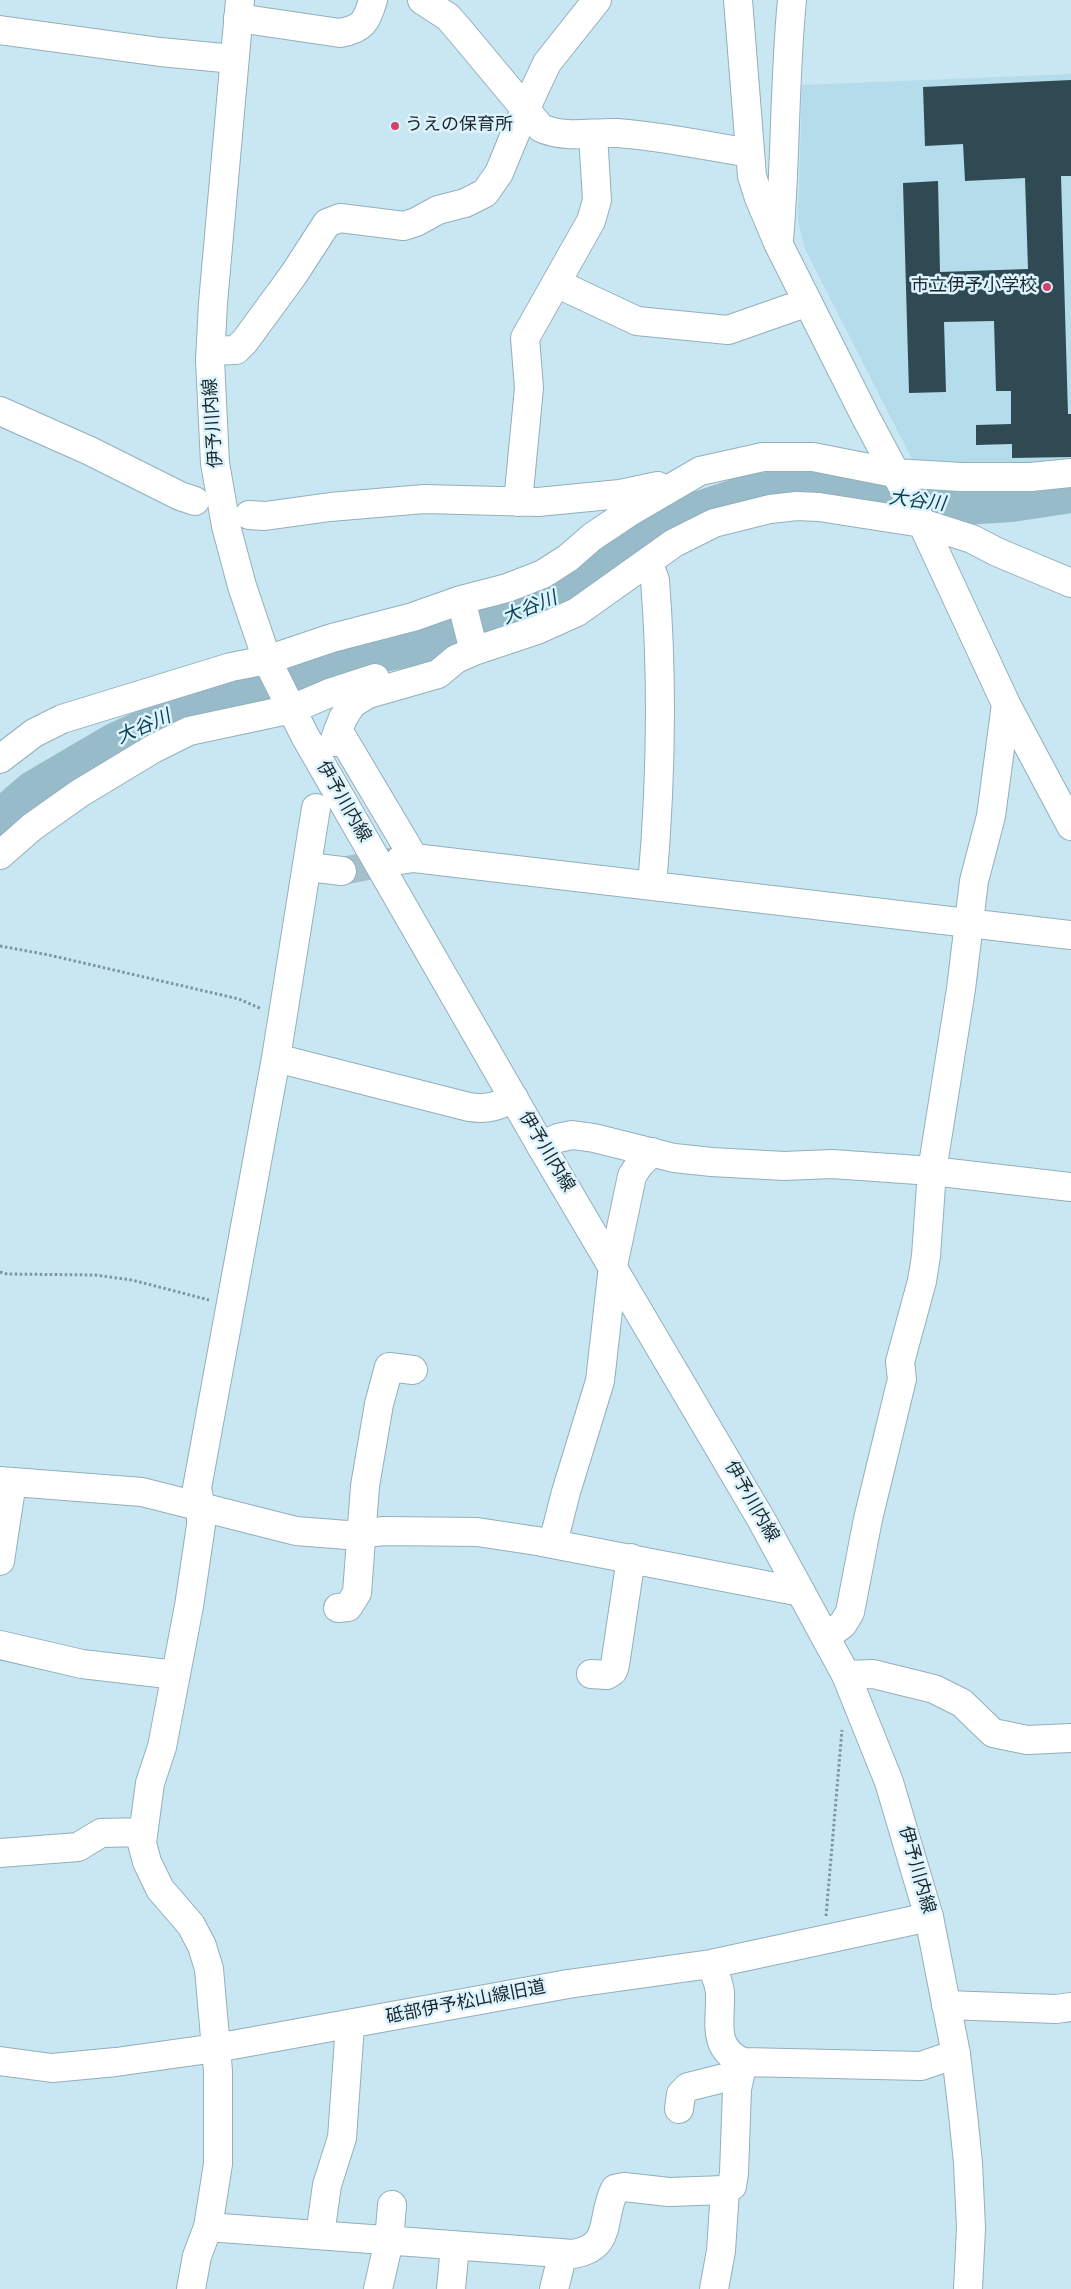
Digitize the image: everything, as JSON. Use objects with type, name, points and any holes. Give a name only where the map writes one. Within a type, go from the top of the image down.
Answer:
[{"type":"street","points":[[239,9],[340,33],[354,30],[366,21],[373,0]]},
{"type":"street","points":[[422,0],[448,17],[541,128],[553,134],[641,136],[750,153]]},
{"type":"street","points":[[211,351],[236,350],[245,342],[328,223],[340,218],[404,226],[438,210],[465,203],[485,193],[499,173],[547,63],[597,0]]},
{"type":"street","points":[[738,0],[752,176],[759,198],[778,243],[896,476],[920,519],[1006,704],[1071,826]]},
{"type":"street","points":[[778,243],[783,190],[786,80],[792,0]]},
{"type":"street","name":"伊予川内線","points":[[239,9],[213,303],[211,409],[215,463],[226,526],[242,586],[271,667],[305,736],[541,1146],[761,1519],[846,1675],[890,1782],[929,1917],[956,2054],[968,2163],[971,2228],[968,2289]]},
{"type":"street","points":[[0,30],[234,60]]},
{"type":"street","points":[[518,502],[529,388],[525,338],[591,220],[597,200],[593,134]]},
{"type":"street","points":[[556,283],[637,321],[728,330],[808,302]]},
{"type":"street","points":[[0,411],[90,451],[180,496],[195,501]]},
{"type":"street","points":[[0,759],[34,733],[62,719],[231,667],[271,667],[332,638],[462,605],[543,574],[568,558],[628,512],[700,471],[763,457],[812,457],[896,476],[1031,477],[1071,473]]},
{"type":"street","points":[[249,516],[265,516],[330,507],[424,499],[518,502],[620,494],[684,480]]},
{"type":"street","points":[[0,855],[32,827],[80,793],[153,749],[189,731],[290,706],[356,683],[537,630],[577,612],[674,543],[714,523],[770,509],[819,507],[920,519],[972,538],[997,552],[1071,583]]},
{"type":"street","points":[[648,562],[655,580],[661,711],[659,804],[652,886]]},
{"type":"street","points":[[462,605],[467,650]]},
{"type":"street","points":[[467,650],[438,674],[368,694],[352,704],[337,736],[407,859],[1071,935]]},
{"type":"street","points":[[826,1637],[843,1624],[850,1612],[868,1519],[902,1379],[900,1362],[922,1282],[929,1227],[932,1171],[962,988],[974,881],[991,816],[1006,704]]},
{"type":"street","points":[[191,2289],[198,2256],[208,2227],[218,2164],[216,2048],[209,1969],[202,1946],[191,1926],[160,1889],[147,1862],[142,1843],[150,1783],[162,1748],[192,1588],[201,1525],[201,1508],[197,1488],[276,1058],[316,808]]},
{"type":"street","points":[[308,867],[342,871]]},
{"type":"street","points":[[276,1058],[469,1107],[483,1109],[496,1107],[514,1098]]},
{"type":"street","points":[[541,1146],[558,1138],[572,1135],[594,1138],[674,1158],[712,1162],[784,1166],[832,1164],[932,1171],[1071,1187]]},
{"type":"street","points":[[553,1543],[566,1492],[600,1381],[613,1266],[632,1176],[652,1152]]},
{"type":"street","points":[[338,1608],[348,1607],[356,1593],[360,1534],[367,1477],[379,1404],[389,1367],[413,1370]]},
{"type":"street","points":[[0,1561],[6,1481],[142,1492],[296,1531],[347,1536],[384,1532],[477,1532],[553,1543],[749,1584],[801,1592]]},
{"type":"street","points":[[591,1674],[607,1675],[613,1671],[631,1558]]},
{"type":"street","points":[[0,1645],[82,1664],[176,1675]]},
{"type":"street","points":[[846,1675],[873,1674],[934,1688],[962,1703],[993,1733],[1027,1740],[1071,1738]]},
{"type":"street","points":[[0,1853],[78,1847],[101,1833],[143,1832]]},
{"type":"street","name":"砥部伊予松山線旧道","points":[[0,2061],[52,2068],[216,2048],[568,1984],[711,1964],[929,1917]]},
{"type":"street","points":[[711,1964],[720,1992],[719,2031],[724,2048],[731,2057],[743,2062],[921,2066],[956,2054]]},
{"type":"street","points":[[946,2005],[1056,2009],[1071,2007]]},
{"type":"street","points":[[320,2236],[327,2185],[342,2138],[350,2025]]},
{"type":"street","points":[[208,2227],[454,2246],[563,2253],[586,2252],[598,2245],[603,2235],[610,2200],[615,2189],[624,2187],[669,2192],[725,2190],[732,2186],[737,2089],[743,2062]]},
{"type":"street","points":[[679,2109],[681,2094],[688,2087],[732,2076],[743,2062]]},
{"type":"street","points":[[714,2289],[721,2251],[725,2190]]},
{"type":"street","points":[[378,2289],[390,2241],[392,2205]]},
{"type":"street","points":[[451,2289],[454,2246]]},
{"type":"street","points":[[554,2289],[563,2253]]},
{"type":"path","points":[[0,946],[49,955],[238,999],[283,1017]]},
{"type":"path","points":[[0,1272],[7,1274],[95,1275],[132,1280],[231,1306]]},
{"type":"path","points":[[824,1941],[842,1729]]},
{"type":"shaded area","points":[[1071,74],[1071,462],[963,466],[913,461],[804,247],[798,220],[802,85]]},
{"type":"building","points":[[1071,80],[1071,176],[1061,176],[1068,414],[1071,414],[1071,457],[1012,458],[1012,444],[976,445],[976,425],[1011,424],[1011,391],[996,391],[994,321],[944,322],[946,392],[909,393],[903,183],[938,181],[940,272],[1028,269],[1025,178],[965,181],[963,144],[925,146],[923,87]]},
{"type":"waterway","name":"大谷川","points":[[0,817],[32,789],[114,741],[174,714],[314,678],[368,657],[408,649],[522,615],[569,593],[657,528],[699,509],[750,492],[798,487],[963,507],[1012,504],[1071,495]]},
{"type":"tunnel","points":[[342,871],[400,860]]},
{"type":"place","name":"うえの保育所","points":[[395,126]]},
{"type":"place","name":"市立伊予小学校","points":[[1047,287]]}]
